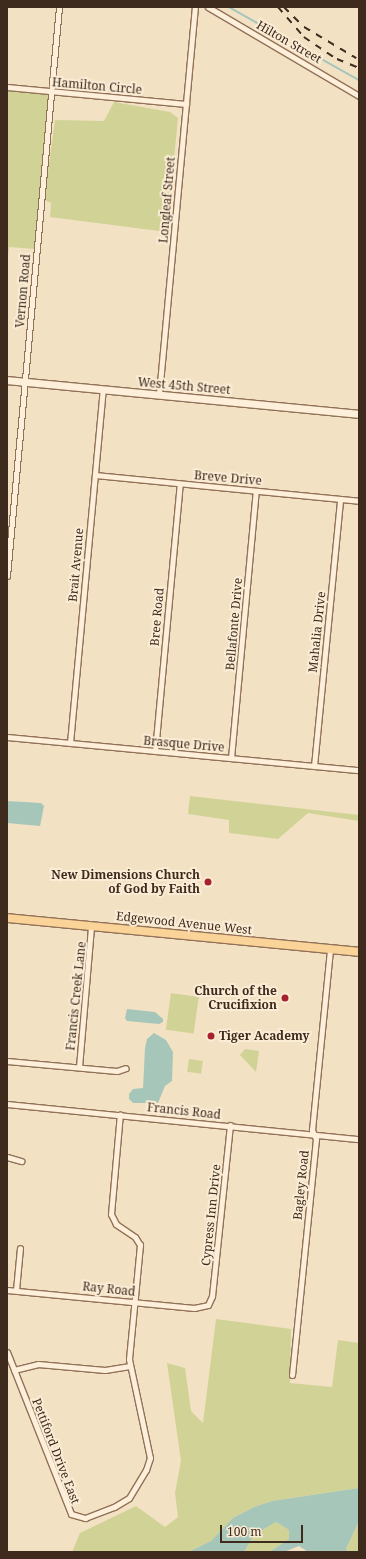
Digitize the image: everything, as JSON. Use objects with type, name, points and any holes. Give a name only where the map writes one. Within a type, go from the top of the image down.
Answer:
[{"type":"main road","name":"Edgewood Avenue West","points":[[7,918],[359,952]]},
{"type":"street","name":"Vernon Road","points":[[7,576],[60,7]]},
{"type":"street","name":"Longleaf Street","points":[[159,394],[195,7]]},
{"type":"street","name":"Hilton Street","points":[[208,7],[359,96]]},
{"type":"street","name":"Hamilton Circle","points":[[7,87],[186,104]]},
{"type":"street","name":"West 45th Street","points":[[7,380],[359,414]]},
{"type":"street","name":"Brait Avenue","points":[[70,743],[103,390]]},
{"type":"street","name":"Breve Drive","points":[[95,475],[359,501]]},
{"type":"street","name":"Bree Road","points":[[155,751],[180,484]]},
{"type":"street","name":"Bellafonte Drive","points":[[231,758],[256,491]]},
{"type":"street","name":"Mahalia Drive","points":[[314,766],[340,499]]},
{"type":"street","name":"Brasque Drive","points":[[7,737],[359,770]]},
{"type":"street","name":"Francis Creek Lane","points":[[79,1067],[91,926]]},
{"type":"street","name":"Bagley Road","points":[[292,1375],[316,1139],[312,1130],[330,950]]},
{"type":"street","points":[[7,1060],[117,1071],[126,1068]]},
{"type":"street","name":"Francis Road","points":[[7,1104],[120,1114],[359,1139]]},
{"type":"street","name":"Pettiford Drive East","points":[[7,1352],[68,1510],[75,1517],[85,1518],[123,1503],[134,1492],[150,1458],[130,1366],[140,1245],[135,1236],[116,1224],[111,1214],[120,1114]]},
{"type":"street","name":"Cypress Inn Drive","points":[[208,1304],[212,1296],[230,1126]]},
{"type":"street","points":[[7,1157],[22,1161]]},
{"type":"street","points":[[16,1290],[20,1248]]},
{"type":"street","name":"Ray Road","points":[[7,1290],[194,1308],[208,1304]]},
{"type":"street","points":[[14,1370],[38,1364],[105,1370],[130,1366]]},
{"type":"green space","points":[[7,90],[49,94],[35,249],[9,247],[7,264]]},
{"type":"green space","points":[[114,102],[170,112],[178,118],[167,232],[50,217],[51,203],[44,200],[55,120],[104,121]]},
{"type":"green space","points":[[190,796],[359,815],[359,821],[308,813],[278,839],[229,833],[229,820],[188,814]]},
{"type":"green space","points":[[171,993],[199,997],[194,1034],[166,1030]]},
{"type":"green space","points":[[245,1049],[259,1051],[256,1072],[240,1055]]},
{"type":"green space","points":[[189,1059],[203,1061],[201,1074],[187,1072]]},
{"type":"green space","points":[[216,1319],[291,1329],[290,1383],[332,1387],[338,1340],[359,1343],[359,1488],[272,1501],[254,1507],[233,1518],[211,1541],[188,1552],[72,1552],[80,1533],[136,1506],[165,1527],[178,1517],[175,1493],[181,1461],[167,1363],[185,1368],[191,1411],[203,1423]]},
{"type":"green space","points":[[359,1521],[359,1552],[348,1552],[346,1549]]},
{"type":"green space","points":[[276,1522],[289,1530],[289,1539],[269,1552],[244,1552],[254,1535]]},
{"type":"shaded area","points":[[7,801],[41,803],[44,806],[40,826],[7,823]]},
{"type":"shaded area","points":[[127,1009],[155,1012],[163,1019],[163,1022],[159,1024],[127,1021],[125,1018]]},
{"type":"shaded area","points":[[154,1033],[166,1040],[173,1052],[172,1081],[165,1086],[158,1103],[133,1103],[129,1099],[129,1094],[133,1089],[143,1088],[145,1048],[147,1039]]},
{"type":"shaded area","points":[[359,1488],[359,1521],[346,1549],[348,1552],[308,1552],[299,1546],[284,1552],[269,1552],[289,1539],[289,1530],[276,1522],[254,1535],[244,1552],[188,1552],[211,1541],[233,1518],[254,1507],[272,1501]]},
{"type":"waterway","points":[[229,7],[284,38]]},
{"type":"waterway","points":[[300,47],[359,80]]},
{"type":"railway","points":[[278,7],[304,37],[337,59],[359,68]]},
{"type":"railway","points":[[284,7],[304,27],[356,58]]},
{"type":"place","name":"New Dimensions Church of God by Faith","points":[[208,882]]},
{"type":"place","name":"Church of the Crucifixion","points":[[285,998]]},
{"type":"place","name":"Tiger Academy","points":[[211,1036]]}]
